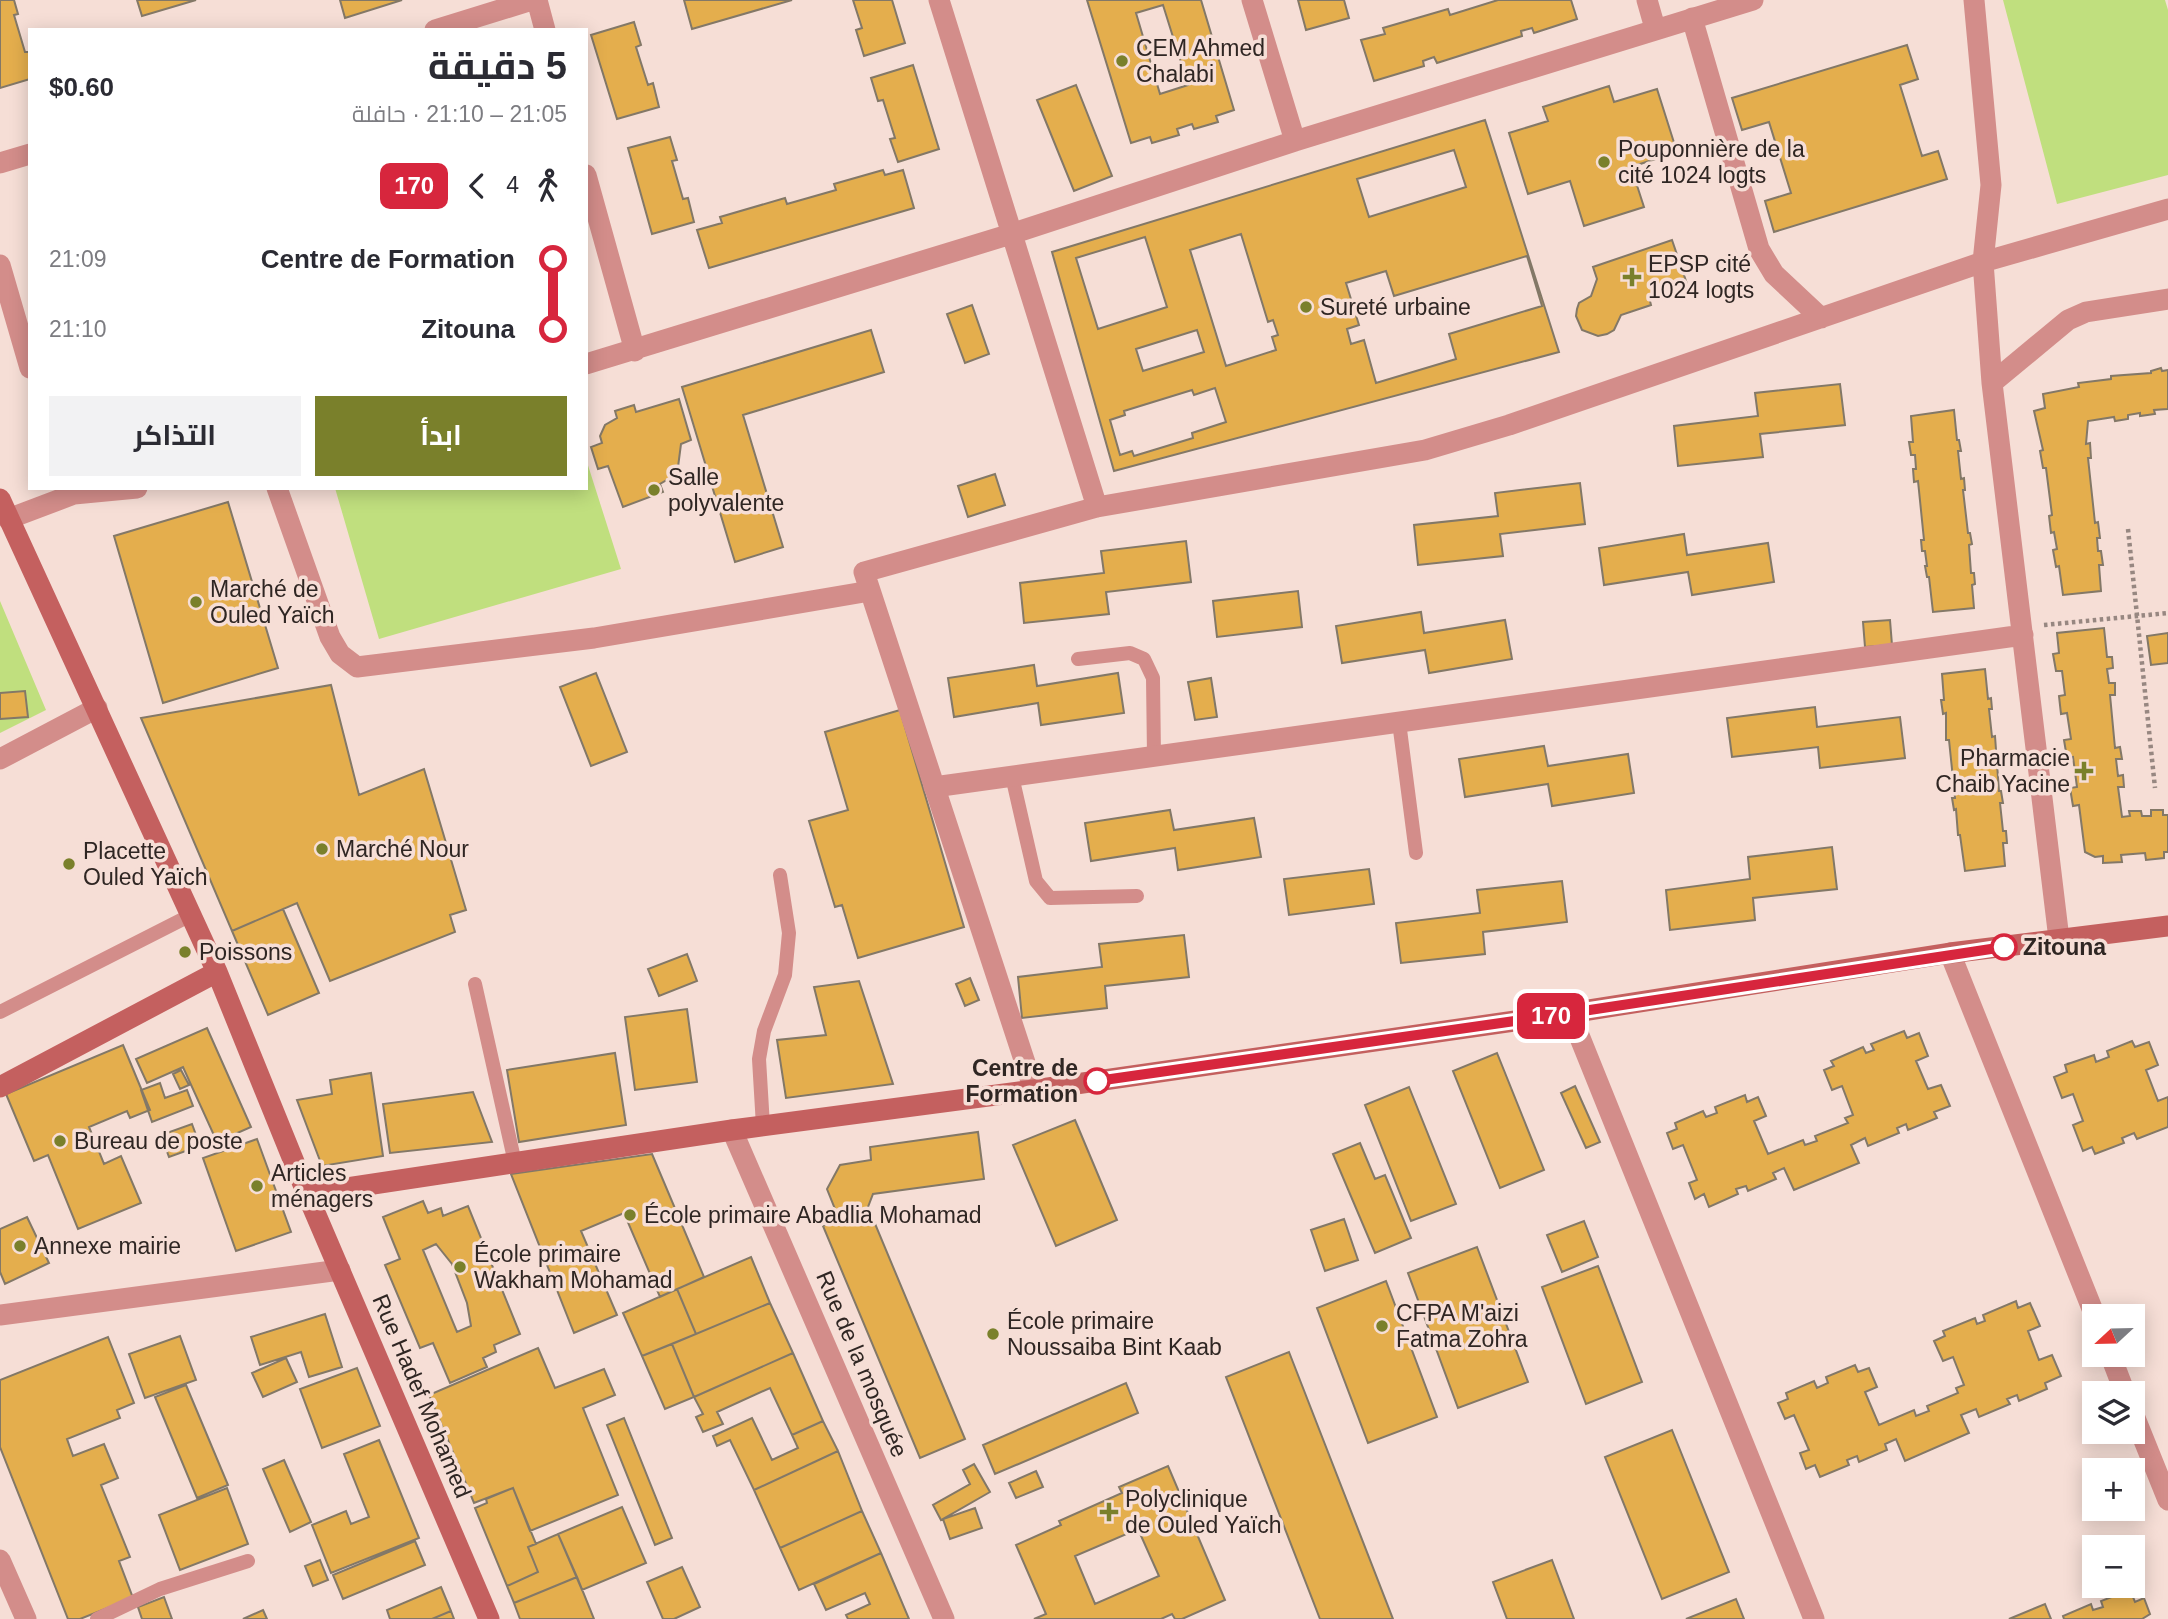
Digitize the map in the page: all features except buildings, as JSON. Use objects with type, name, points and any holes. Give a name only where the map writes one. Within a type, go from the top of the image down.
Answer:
[{"type":"street","points":[[442,28],[535,0],[544,28]]},
{"type":"street","points":[[939,0],[1097,507]]},
{"type":"street","points":[[1252,0],[1295,141]]},
{"type":"street","points":[[1647,0],[1655,28]]},
{"type":"street","points":[[588,364],[1011,234],[1655,28],[1753,0]]},
{"type":"street","points":[[1975,0],[1991,185],[1983,262],[1992,383],[2059,939]]},
{"type":"street","points":[[1692,18],[1759,249],[1774,274],[1821,318]]},
{"type":"street","points":[[0,163],[28,155]]},
{"type":"street","points":[[588,182],[635,351]]},
{"type":"street","points":[[1034,1090],[864,572],[1097,507],[1425,450],[1509,425],[1983,262],[2168,209]]},
{"type":"street","points":[[0,265],[28,356]]},
{"type":"street","points":[[1992,383],[2068,320],[2086,312],[2168,299]]},
{"type":"street","points":[[8,519],[73,491],[94,490]]},
{"type":"street","points":[[278,490],[330,637],[340,654],[357,667],[594,638],[870,591]]},
{"type":"street","name":"Rue Hadef Mohamed","points":[[0,499],[216,972],[307,1194],[489,1619]]},
{"type":"street","points":[[934,787],[2022,631]]},
{"type":"street","points":[[0,759],[96,708]]},
{"type":"street","points":[[307,1194],[732,1130],[1034,1090],[1570,1013],[1950,953],[2168,926]]},
{"type":"street","points":[[1950,953],[2090,1304]]},
{"type":"street","points":[[0,1087],[216,972]]},
{"type":"street","points":[[1570,1013],[1814,1619]]},
{"type":"street","name":"Rue de la mosquée","points":[[732,1130],[944,1619]]},
{"type":"street","points":[[0,1315],[340,1270]]},
{"type":"street","points":[[2145,1443],[2168,1500]]},
{"type":"street","points":[[0,1560],[26,1619]]},
{"type":"lane","points":[[1078,659],[1130,653],[1144,659],[1153,678],[1154,756]]},
{"type":"lane","points":[[1399,722],[1416,853]]},
{"type":"lane","points":[[1012,776],[1036,881],[1050,898],[1138,896]]},
{"type":"lane","points":[[763,1126],[759,1059],[764,1031],[785,975],[789,933],[780,875]]},
{"type":"lane","points":[[0,1012],[191,915]]},
{"type":"lane","points":[[475,984],[515,1163]]},
{"type":"lane","points":[[97,1619],[160,1589],[248,1561]]},
{"type":"path","points":[[2128,529],[2155,789]]},
{"type":"path","points":[[2022,631],[2168,613]]},
{"type":"green space","points":[[2003,0],[2165,0],[2168,10],[2168,175],[2057,204]]},
{"type":"green space","points":[[588,465],[621,569],[379,639],[336,490],[588,490]]},
{"type":"green space","points":[[0,601],[46,710],[0,733]]},
{"type":"bus line","name":"170","points":[[1097,1081],[2004,947]]},
{"type":"place","name":"CEM Ahmed Chalabi","points":[[1122,61]]},
{"type":"place","name":"Pouponnière de la cité 1024 logts","points":[[1604,162]]},
{"type":"place","name":"EPSP cité 1024 logts","points":[[1632,277]]},
{"type":"place","name":"Sureté urbaine","points":[[1306,307]]},
{"type":"place","name":"Salle polyvalente","points":[[654,490]]},
{"type":"place","name":"Marché de Ouled Yaïch","points":[[196,602]]},
{"type":"place","name":"Pharmacie Chaib Yacine","points":[[2084,771]]},
{"type":"place","name":"Marché Nour","points":[[322,849]]},
{"type":"place","name":"Placette Ouled Yaïch","points":[[69,864]]},
{"type":"place","name":"Zitouna","points":[[2004,947]]},
{"type":"place","name":"Poissons","points":[[185,952]]},
{"type":"place","name":"Centre de Formation","points":[[1097,1081]]},
{"type":"place","name":"Bureau de poste","points":[[60,1141]]},
{"type":"place","name":"Articles ménagers","points":[[257,1186]]},
{"type":"place","name":"École primaire Abadlia Mohamad","points":[[630,1215]]},
{"type":"place","name":"Annexe mairie","points":[[20,1246]]},
{"type":"place","name":"École primaire Wakham Mohamad","points":[[460,1267]]},
{"type":"place","name":"CFPA M'aizi Fatma Zohra","points":[[1382,1326]]},
{"type":"place","name":"École primaire Noussaiba Bint Kaab","points":[[993,1334]]},
{"type":"place","name":"Polyclinique de Ouled Yaïch","points":[[1109,1512]]}]
